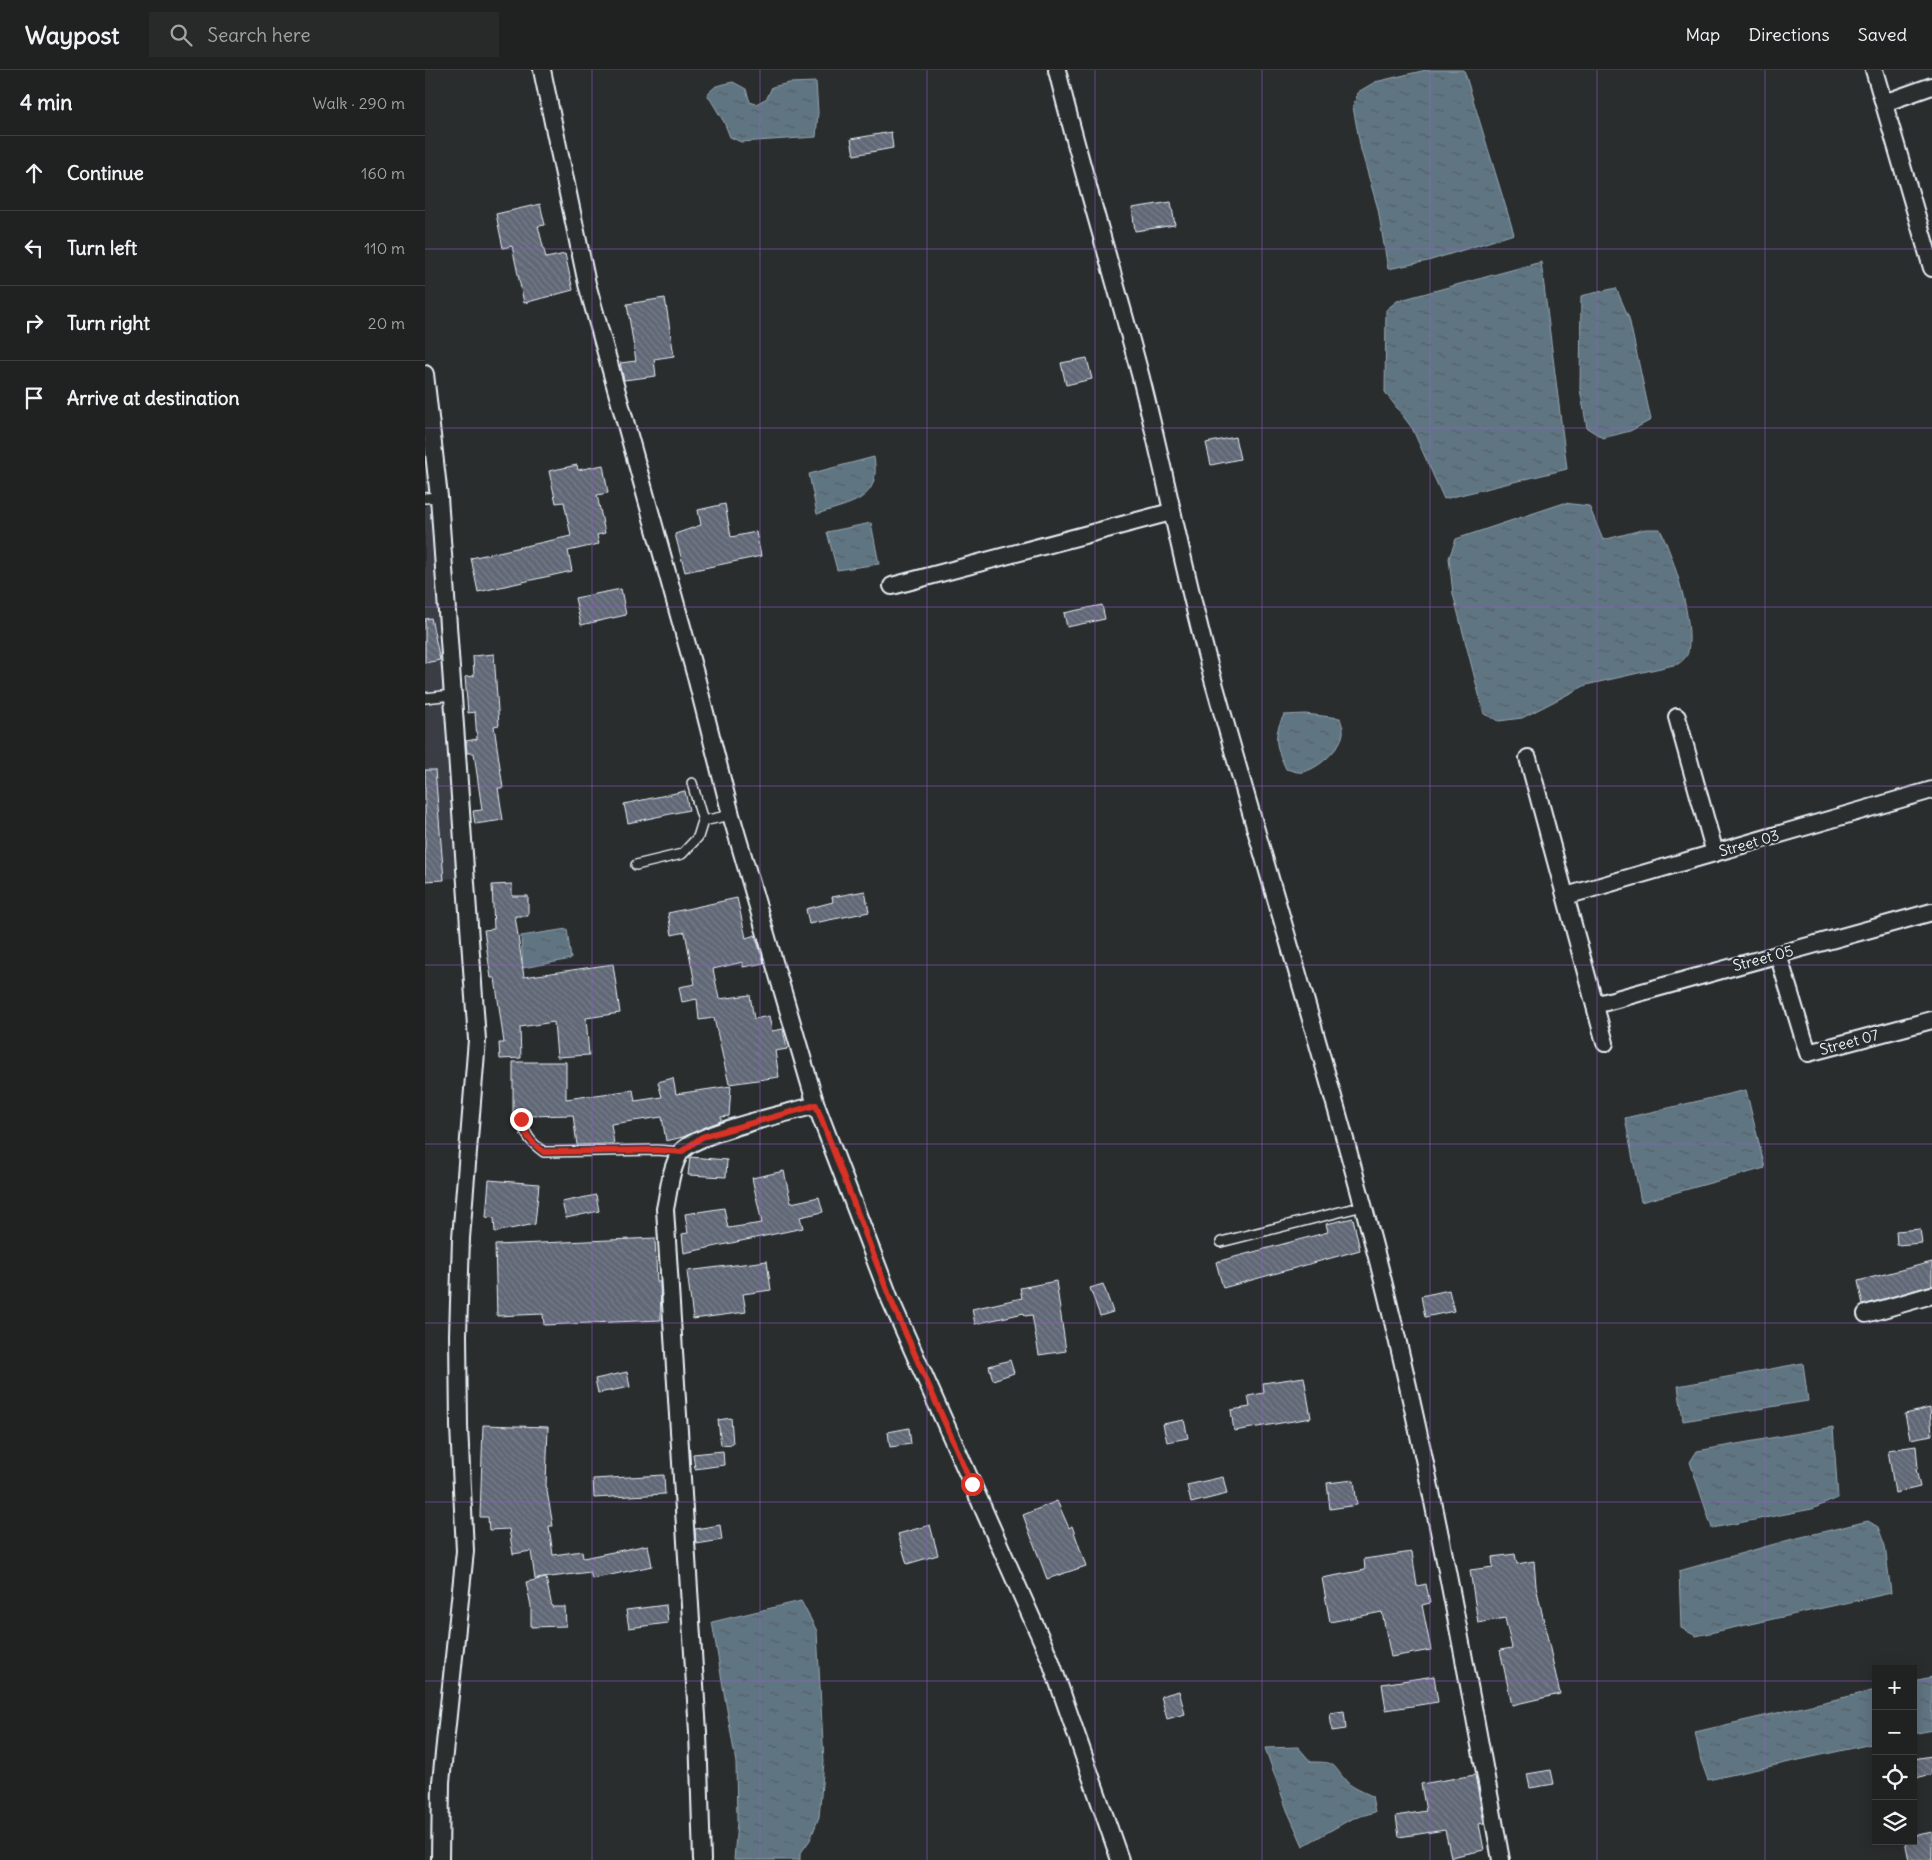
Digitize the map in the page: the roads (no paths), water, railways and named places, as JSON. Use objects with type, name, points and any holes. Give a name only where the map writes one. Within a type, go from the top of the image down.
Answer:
[{"type":"street","points":[[542,70],[587,284],[696,677],[731,815],[816,1105],[890,1298],[1050,1659],[1119,1860]]},
{"type":"street","points":[[1057,70],[1140,377],[1171,512],[1215,686],[1345,1135],[1363,1206],[1411,1403],[1472,1700],[1501,1860]]},
{"type":"street","points":[[1873,70],[1932,268]]},
{"type":"street","points":[[1884,103],[1932,86]]},
{"type":"street","points":[[425,374],[432,498],[452,695],[477,1040],[461,1238],[458,1335],[459,1426],[465,1551],[441,1782],[440,1860]]},
{"type":"street","points":[[892,586],[1171,512]]},
{"type":"street","points":[[1677,717],[1715,853]]},
{"type":"street","points":[[1529,758],[1605,1043]]},
{"type":"street","name":"Street 03","points":[[1566,896],[1932,790]]},
{"type":"street","name":"Street 05","points":[[1595,1004],[1932,912]]},
{"type":"street","name":"Street 07","points":[[1778,954],[1808,1053],[1932,1020]]},
{"type":"street","points":[[702,1860],[698,1732],[665,1209],[671,1174],[681,1152],[702,1137],[816,1105]]},
{"type":"street","points":[[1866,1314],[1932,1296]]},
{"type":"lane","points":[[425,698],[452,695]]},
{"type":"lane","points":[[636,865],[682,854],[698,837],[703,821],[692,782]]},
{"type":"lane","points":[[703,821],[731,815]]},
{"type":"lane","points":[[521,1119],[525,1132],[533,1144],[544,1152],[657,1150],[681,1152]]},
{"type":"lane","points":[[1221,1242],[1363,1206]]},
{"type":"water","points":[[1426,70],[1464,70],[1514,234],[1428,261],[1388,269],[1378,209],[1361,150],[1353,107],[1358,92],[1375,82]]},
{"type":"water","points":[[733,82],[746,89],[750,102],[756,104],[767,98],[772,87],[789,83],[816,82],[818,112],[816,137],[741,142],[730,137],[724,122],[707,94],[716,86]]},
{"type":"water","points":[[1541,262],[1567,469],[1444,499],[1412,428],[1385,392],[1386,310],[1397,301]]},
{"type":"water","points":[[1616,288],[1629,318],[1651,420],[1630,431],[1603,438],[1587,428],[1580,389],[1581,296]]},
{"type":"water","points":[[874,457],[875,472],[873,483],[861,498],[841,507],[817,514],[809,474]]},
{"type":"water","points":[[1564,503],[1589,506],[1603,540],[1645,529],[1660,529],[1677,572],[1685,606],[1689,638],[1688,652],[1678,664],[1586,685],[1522,718],[1499,721],[1484,714],[1453,594],[1449,558],[1456,539]]},
{"type":"water","points":[[871,523],[879,564],[837,570],[827,532]]},
{"type":"water","points":[[1305,714],[1340,718],[1343,731],[1338,746],[1327,758],[1308,770],[1298,772],[1286,769],[1278,748],[1277,736],[1284,715]]},
{"type":"water","points":[[567,929],[571,959],[523,968],[521,936]]},
{"type":"water","points":[[1746,1090],[1765,1168],[1641,1202],[1625,1118]]},
{"type":"water","points":[[1803,1363],[1808,1401],[1683,1421],[1678,1386]]},
{"type":"water","points":[[1833,1427],[1838,1498],[1812,1509],[1712,1528],[1690,1462],[1697,1451]]},
{"type":"water","points":[[1868,1521],[1878,1527],[1885,1546],[1891,1593],[1696,1636],[1681,1628],[1679,1571],[1789,1540]]},
{"type":"water","points":[[801,1601],[817,1631],[824,1762],[819,1817],[810,1840],[800,1854],[800,1860],[734,1860],[737,1822],[736,1763],[712,1622]]},
{"type":"water","points":[[1932,1677],[1932,1730],[1917,1733],[1917,1710],[1917,1680]]},
{"type":"water","points":[[1872,1691],[1872,1744],[1708,1780],[1701,1761],[1695,1732]]},
{"type":"water","points":[[1298,1747],[1311,1762],[1333,1765],[1349,1784],[1372,1796],[1375,1812],[1351,1819],[1303,1846],[1287,1810],[1265,1748]]}]
